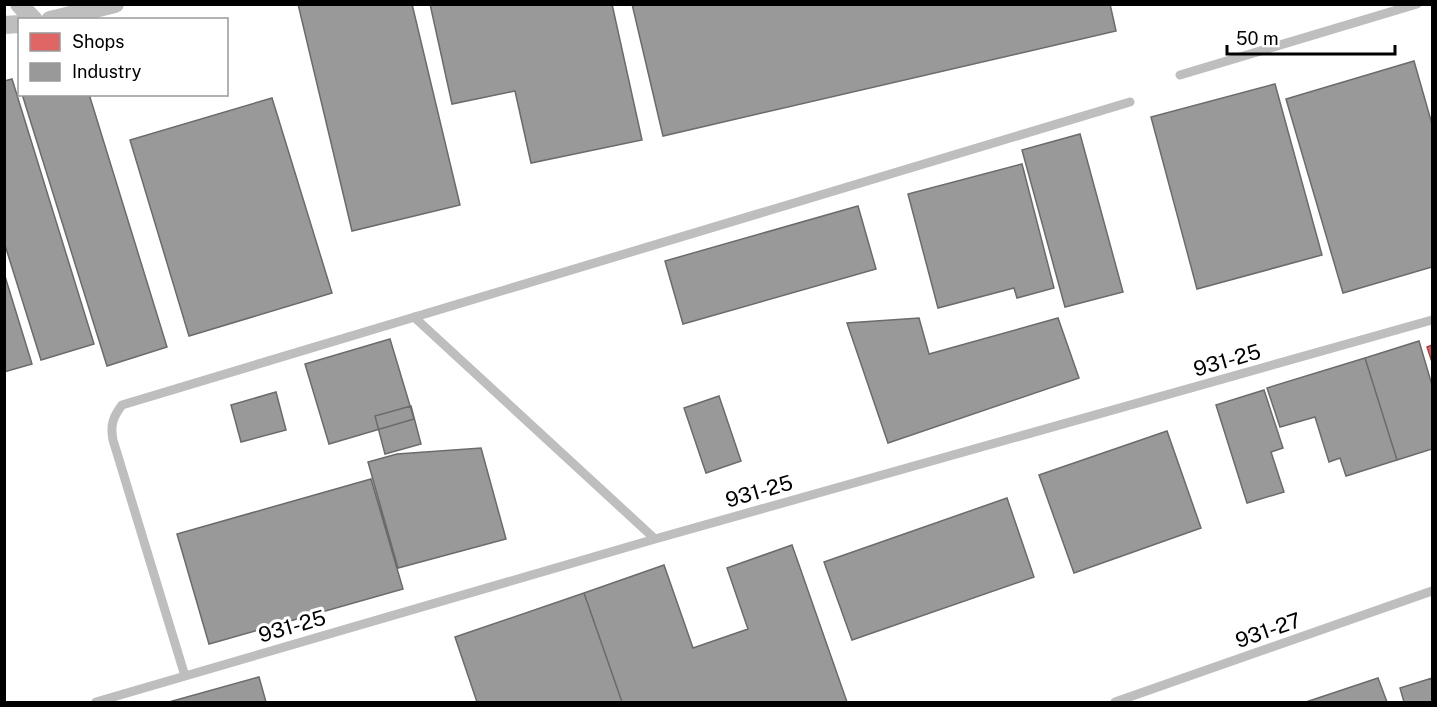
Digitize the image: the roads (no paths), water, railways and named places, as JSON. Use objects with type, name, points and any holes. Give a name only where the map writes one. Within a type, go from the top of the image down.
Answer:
[{"type":"street","points":[[19,4],[32,18]]},
{"type":"street","points":[[58,18],[115,4]]},
{"type":"lane","points":[[1180,75],[1417,4]]},
{"type":"lane","points":[[185,676],[113,440],[111,428],[114,415],[122,405],[134,399],[1130,102]]},
{"type":"lane","points":[[414,317],[655,539]]},
{"type":"lane","name":"931-25","points":[[96,702],[655,539],[1432,321]]},
{"type":"lane","name":"931-27","points":[[1115,702],[1432,591]]}]
